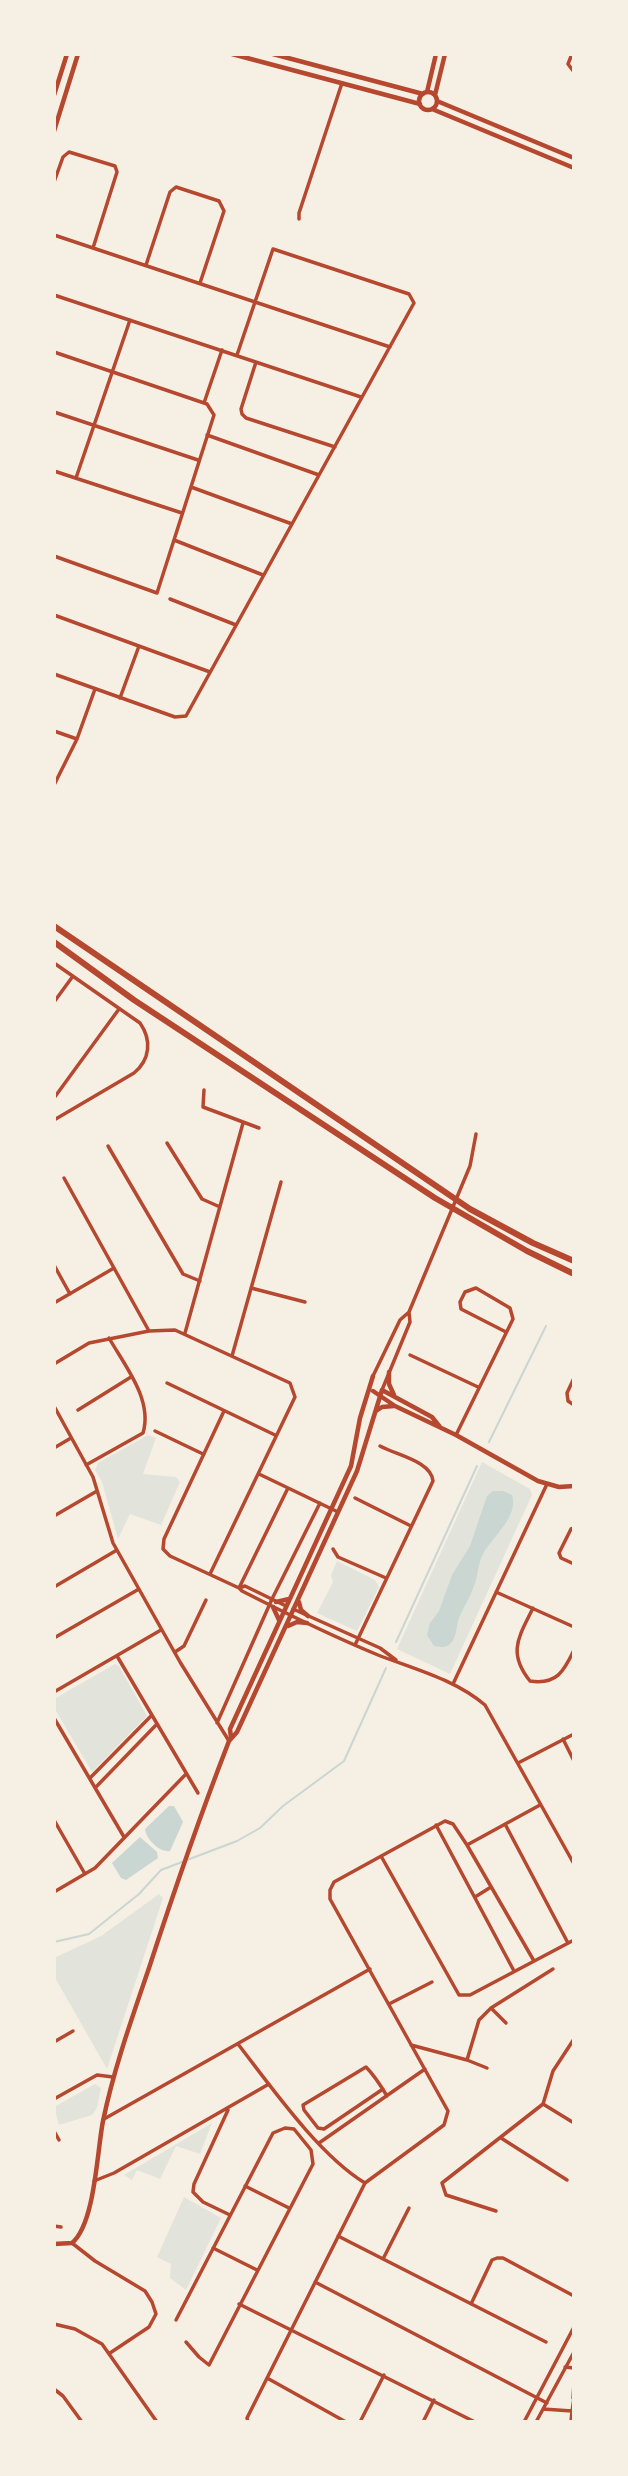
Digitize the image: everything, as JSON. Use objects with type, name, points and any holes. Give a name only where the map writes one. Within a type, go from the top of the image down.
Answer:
[{"type":"highway","points":[[54,926],[471,1209],[533,1243],[574,1261]]},
{"type":"highway","points":[[54,942],[134,1000],[435,1198],[574,1274]]},
{"type":"street","points":[[54,95],[67,54]]},
{"type":"street","points":[[54,131],[78,54]]},
{"type":"street","points":[[232,54],[420,104],[424,109],[432,109],[574,168]]},
{"type":"street","points":[[272,54],[425,93],[574,158]]},
{"type":"street","points":[[420,104],[436,54]]},
{"type":"street","points":[[432,109],[446,54]]},
{"type":"street","points":[[572,54],[568,64],[574,72]]},
{"type":"street","points":[[299,219],[342,83]]},
{"type":"street","points":[[485,132],[490,123]]},
{"type":"street","points":[[54,182],[63,157],[69,152],[115,166],[117,172],[93,248]]},
{"type":"street","points":[[146,265],[170,192],[176,187],[219,201],[224,211],[200,283]]},
{"type":"street","points":[[54,235],[390,347]]},
{"type":"street","points":[[54,674],[175,718],[186,716],[414,303],[409,294],[273,249],[237,355]]},
{"type":"street","points":[[54,295],[362,397]]},
{"type":"street","points":[[76,478],[130,320]]},
{"type":"street","points":[[204,403],[222,350]]},
{"type":"street","points":[[54,352],[204,403],[214,415],[157,593],[54,556]]},
{"type":"street","points":[[256,362],[241,409],[242,414],[246,418],[335,447]]},
{"type":"street","points":[[54,412],[199,461]]},
{"type":"street","points":[[207,435],[319,475]]},
{"type":"street","points":[[54,471],[182,513]]},
{"type":"street","points":[[191,487],[292,524]]},
{"type":"street","points":[[174,540],[264,575]]},
{"type":"street","points":[[170,599],[236,625]]},
{"type":"street","points":[[54,615],[210,672]]},
{"type":"street","points":[[120,698],[139,646]]},
{"type":"street","points":[[54,785],[77,739],[95,689]]},
{"type":"street","points":[[54,731],[77,739]]},
{"type":"street","points":[[54,963],[140,1023],[148,1056],[142,1067],[54,1120]]},
{"type":"street","points":[[54,1002],[73,976]]},
{"type":"street","points":[[54,1098],[119,1009]]},
{"type":"street","points":[[204,1090],[203,1107],[259,1128]]},
{"type":"street","points":[[185,1334],[243,1123]]},
{"type":"street","points":[[72,2243],[81,2234],[85,2224],[113,2077],[187,1851],[230,1739],[230,1729],[351,1466],[362,1408],[373,1376],[400,1320],[409,1312],[470,1166],[476,1135]]},
{"type":"street","points":[[167,1143],[202,1199],[220,1207]]},
{"type":"street","points":[[108,1146],[183,1274],[200,1281]]},
{"type":"street","points":[[64,1178],[149,1331]]},
{"type":"street","points":[[232,1356],[281,1182]]},
{"type":"street","points":[[54,1265],[70,1294]]},
{"type":"street","points":[[54,1303],[114,1268]]},
{"type":"street","points":[[251,1288],[305,1302]]},
{"type":"street","points":[[456,1435],[513,1319],[510,1308],[476,1288],[465,1293],[460,1302],[461,1309],[506,1332]]},
{"type":"street","points":[[230,1739],[237,1732],[299,1601],[363,1457],[379,1397],[410,1322],[409,1312]]},
{"type":"street","points":[[54,1364],[89,1343],[149,1331],[175,1330],[290,1383],[295,1397],[210,1574]]},
{"type":"street","points":[[86,1465],[143,1433],[147,1421],[142,1398],[109,1338]]},
{"type":"street","points":[[410,1355],[478,1387]]},
{"type":"street","points":[[388,1372],[390,1387],[395,1396]]},
{"type":"street","points":[[362,1408],[373,1391],[373,1376]]},
{"type":"street","points":[[78,1410],[131,1377]]},
{"type":"street","points":[[574,1378],[566,1396],[568,1402],[574,1405]]},
{"type":"street","points":[[167,1383],[276,1435]]},
{"type":"street","points":[[373,1391],[382,1390],[395,1396],[432,1417],[441,1427]]},
{"type":"street","points":[[373,1391],[395,1406],[441,1427],[513,1468],[547,1484],[559,1487],[574,1486]]},
{"type":"street","points":[[54,1406],[86,1465],[117,1550],[217,1724],[230,1739]]},
{"type":"street","points":[[374,1415],[382,1407],[395,1406]]},
{"type":"street","points":[[225,1410],[163,1539],[163,1549],[170,1556],[239,1588],[245,1586],[307,1623],[453,1684],[485,1704],[574,1864]]},
{"type":"street","points":[[155,1431],[203,1454]]},
{"type":"street","points":[[54,1448],[71,1438]]},
{"type":"street","points":[[355,1645],[433,1481],[427,1467],[380,1446]]},
{"type":"street","points":[[259,1474],[338,1512]]},
{"type":"street","points":[[453,1684],[547,1484]]},
{"type":"street","points":[[239,1588],[288,1488]]},
{"type":"street","points":[[54,1516],[97,1491]]},
{"type":"street","points":[[355,1499],[411,1526]]},
{"type":"street","points":[[217,1724],[320,1503]]},
{"type":"street","points":[[574,1528],[559,1553],[561,1558],[574,1564]]},
{"type":"street","points":[[333,1549],[338,1557],[387,1578]]},
{"type":"street","points":[[54,1587],[117,1550]]},
{"type":"street","points":[[54,1638],[139,1589]]},
{"type":"street","points":[[496,1592],[574,1627]]},
{"type":"street","points":[[273,1603],[289,1599]]},
{"type":"street","points":[[175,1652],[184,1646],[206,1600]]},
{"type":"street","points":[[299,1601],[301,1610],[308,1616]]},
{"type":"street","points":[[273,1603],[279,1621]]},
{"type":"street","points":[[533,1608],[515,1648],[516,1656],[530,1681],[542,1683],[557,1676],[564,1670],[574,1650]]},
{"type":"street","points":[[293,1613],[308,1616],[380,1648],[398,1661]]},
{"type":"street","points":[[286,1627],[297,1622],[307,1623]]},
{"type":"street","points":[[322,1630],[325,1624]]},
{"type":"street","points":[[54,1692],[162,1630]]},
{"type":"street","points":[[117,1656],[198,1793]]},
{"type":"street","points":[[90,1778],[152,1715]]},
{"type":"street","points":[[54,1718],[125,1838]]},
{"type":"street","points":[[95,1788],[157,1724]]},
{"type":"street","points":[[518,1763],[574,1734]]},
{"type":"street","points":[[563,1740],[574,1761]]},
{"type":"street","points":[[54,1892],[95,1868],[186,1774]]},
{"type":"street","points":[[467,1845],[540,1805]]},
{"type":"street","points":[[54,1820],[85,1874]]},
{"type":"street","points":[[248,2422],[247,2418],[365,2183],[444,2125],[447,2120],[448,2111],[330,1899],[334,1882],[436,1824],[445,1821],[453,1824],[534,1961]]},
{"type":"street","points":[[436,1824],[514,1971]]},
{"type":"street","points":[[505,1824],[568,1943]]},
{"type":"street","points":[[381,1856],[459,1995],[470,1995],[574,1940]]},
{"type":"street","points":[[475,1897],[491,1887]]},
{"type":"street","points":[[104,2119],[370,1969]]},
{"type":"street","points":[[467,2060],[478,2020],[491,2008],[553,1969]]},
{"type":"street","points":[[390,2004],[432,1982]]},
{"type":"street","points":[[491,2008],[506,2023]]},
{"type":"street","points":[[54,2042],[73,2031]]},
{"type":"street","points":[[496,2211],[446,2195],[442,2183],[543,2104],[553,2071],[574,2039]]},
{"type":"street","points":[[238,2044],[337,2163],[365,2183]]},
{"type":"street","points":[[411,2045],[486,2068]]},
{"type":"street","points":[[568,2049],[574,2052]]},
{"type":"street","points":[[383,2089],[324,2129],[318,2128],[303,2110],[303,2105],[366,2067],[383,2089],[387,2096]]},
{"type":"street","points":[[319,2143],[425,2069]]},
{"type":"street","points":[[54,2099],[97,2075],[113,2077]]},
{"type":"street","points":[[94,2181],[114,2173],[269,2084]]},
{"type":"street","points":[[543,2104],[574,2123]]},
{"type":"street","points":[[229,2108],[194,2184],[193,2192],[203,2202],[230,2215]]},
{"type":"street","points":[[176,2320],[273,2133],[293,2129],[311,2150],[313,2164],[209,2365],[186,2342]]},
{"type":"street","points":[[54,2131],[59,2140]]},
{"type":"street","points":[[500,2137],[566,2180]]},
{"type":"street","points":[[245,2186],[289,2208]]},
{"type":"street","points":[[383,2259],[409,2208]]},
{"type":"street","points":[[54,2226],[61,2227]]},
{"type":"street","points":[[338,2236],[546,2342]]},
{"type":"street","points":[[54,2244],[72,2243],[95,2261],[145,2291],[152,2302],[156,2314],[149,2327],[110,2353]]},
{"type":"street","points":[[213,2248],[257,2270]]},
{"type":"street","points":[[471,2304],[492,2260],[497,2258],[574,2296]]},
{"type":"street","points":[[315,2283],[547,2403]]},
{"type":"street","points":[[239,2304],[475,2422]]},
{"type":"street","points":[[54,2324],[75,2329],[94,2338],[110,2353],[157,2422]]},
{"type":"street","points":[[524,2422],[574,2327]]},
{"type":"street","points":[[537,2422],[574,2352]]},
{"type":"street","points":[[565,2367],[574,2368]]},
{"type":"street","points":[[360,2422],[384,2375]]},
{"type":"street","points":[[267,2378],[346,2422]]},
{"type":"street","points":[[571,2422],[574,2383]]},
{"type":"street","points":[[54,2389],[63,2396],[82,2422]]},
{"type":"street","points":[[423,2422],[434,2400]]},
{"type":"street","points":[[544,2409],[573,2412]]},
{"type":"shaded area","points":[[148,1435],[156,1438],[143,1474],[176,1477],[180,1482],[161,1525],[130,1514],[118,1539],[102,1482],[95,1470],[98,1463]]},
{"type":"shaded area","points":[[482,1462],[530,1489],[532,1495],[450,1674],[397,1649]]},
{"type":"shaded area","points":[[493,1491],[512,1495],[512,1512],[482,1556],[476,1580],[452,1641],[445,1647],[434,1646],[427,1635],[430,1623],[439,1611],[452,1575],[470,1546],[487,1496]]},
{"type":"shaded area","points":[[337,1561],[375,1580],[379,1587],[357,1631],[317,1613],[333,1582],[331,1575]]},
{"type":"shaded area","points":[[115,1664],[119,1666],[147,1716],[92,1772],[54,1708],[54,1699]]},
{"type":"shaded area","points":[[169,1806],[174,1806],[183,1822],[170,1851],[166,1851],[154,1844],[145,1829]]},
{"type":"shaded area","points":[[140,1837],[157,1852],[158,1858],[126,1880],[121,1878],[112,1863]]},
{"type":"shaded area","points":[[159,1894],[163,1898],[107,2069],[54,1976],[54,1958],[101,1936]]},
{"type":"shaded area","points":[[95,2084],[101,2088],[97,2108],[92,2115],[59,2125],[54,2107]]},
{"type":"shaded area","points":[[212,2123],[200,2154],[176,2146],[160,2179],[137,2170],[132,2180],[124,2175]]},
{"type":"shaded area","points":[[184,2197],[221,2218],[186,2290],[170,2278],[171,2264],[157,2257]]},
{"type":"waterway","points":[[489,1442],[546,1326]]},
{"type":"waterway","points":[[396,1642],[477,1466]]},
{"type":"waterway","points":[[187,1860],[237,1841],[260,1828],[283,1806],[344,1761],[386,1668]]},
{"type":"waterway","points":[[54,1942],[89,1934],[139,1894],[161,1870],[182,1862]]}]
